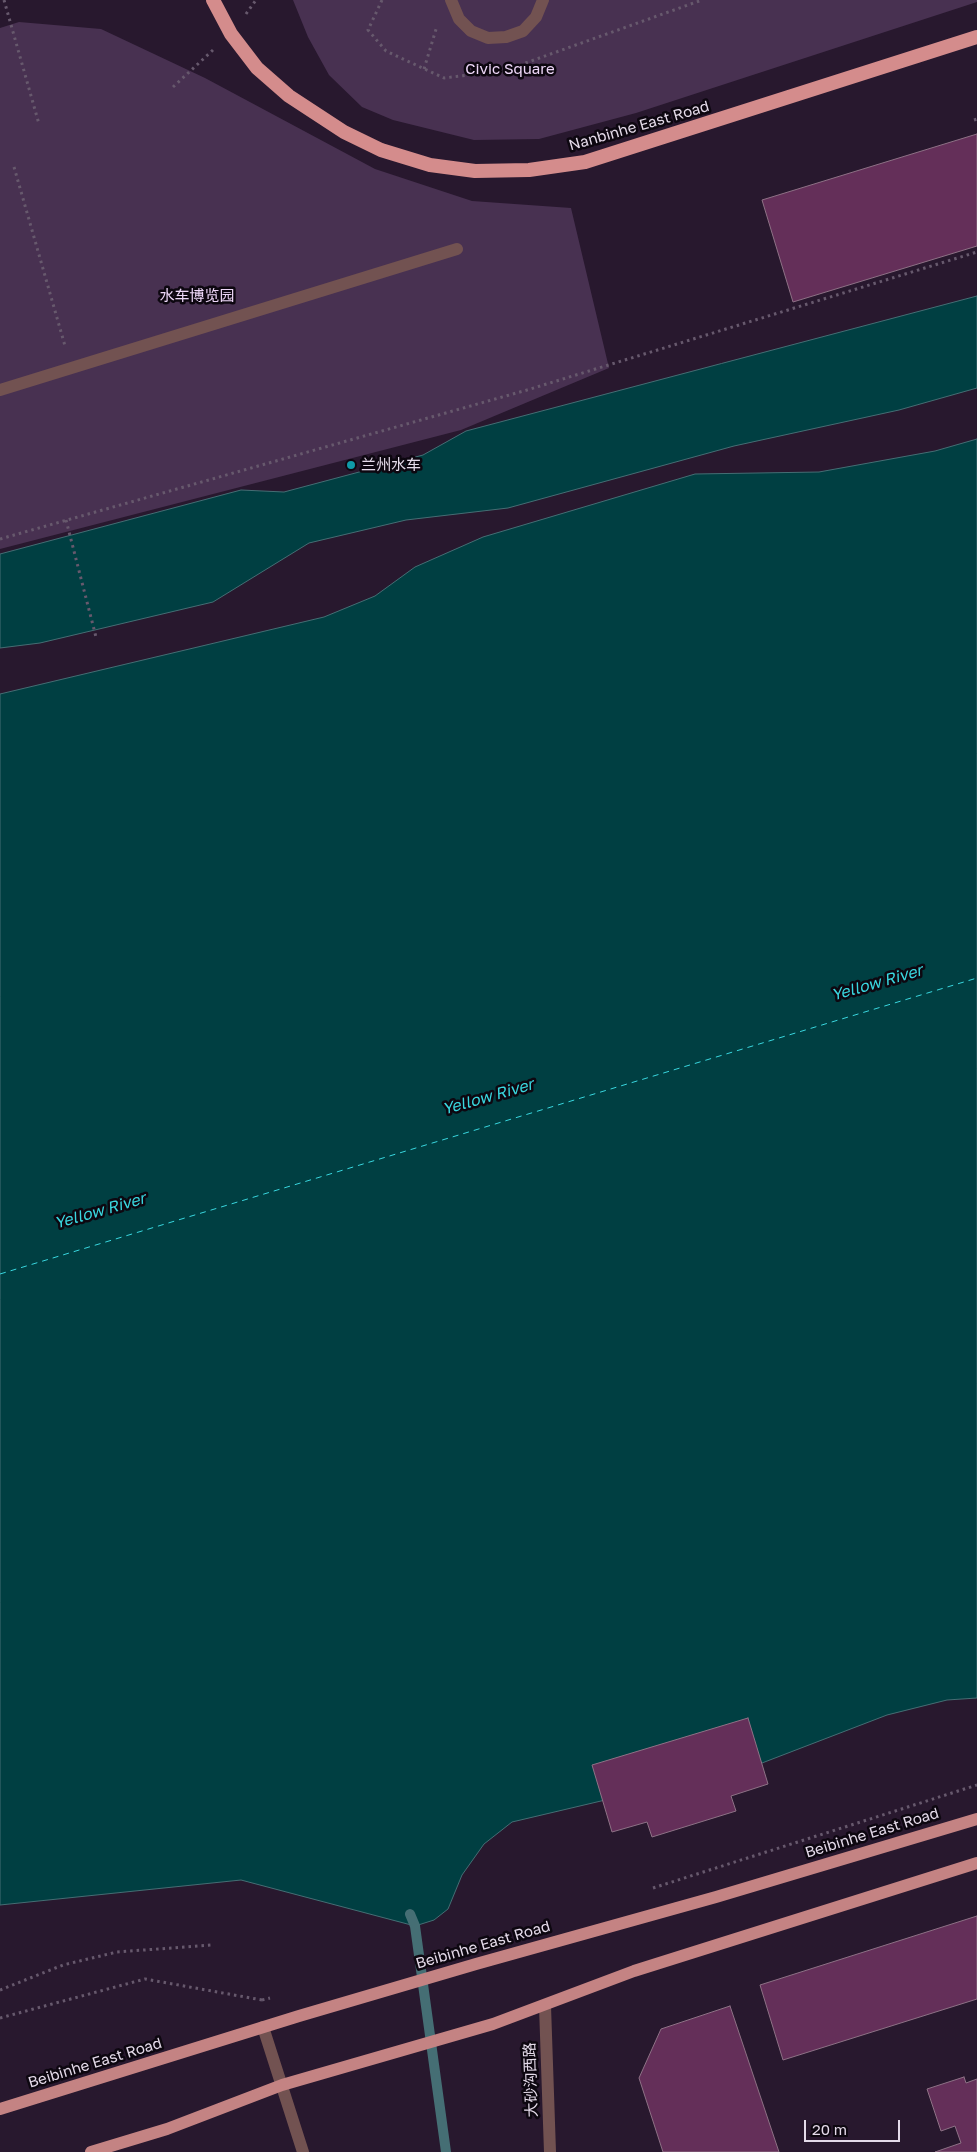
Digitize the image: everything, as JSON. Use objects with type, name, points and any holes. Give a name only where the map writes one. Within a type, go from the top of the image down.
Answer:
[{"type":"highway","name":"Nanbinhe East Road","points":[[213,0],[230,34],[257,68],[289,96],[344,132],[381,150],[430,165],[475,172],[529,170],[585,162],[977,37]]},
{"type":"main road","name":"Beibinhe East Road","points":[[0,2109],[299,2016],[716,1897],[977,1819]]},
{"type":"main road","points":[[91,2152],[167,2129],[282,2085],[493,2024],[634,1971],[977,1863]]},
{"type":"street","points":[[451,1],[459,19],[472,31],[488,38],[506,37],[524,31],[536,17],[543,0]]},
{"type":"street","points":[[0,390],[457,249]]},
{"type":"street","name":"大砂沟西路","points":[[544,2006],[550,2152]]},
{"type":"street","points":[[263,2027],[303,2152]]},
{"type":"path","points":[[4,0],[39,124]]},
{"type":"path","points":[[424,69],[436,27],[451,1]]},
{"type":"path","points":[[14,167],[71,368]]},
{"type":"path","points":[[0,539],[528,390],[977,252]]},
{"type":"path","points":[[66,520],[96,637]]},
{"type":"path","points":[[648,1890],[977,1786]]},
{"type":"path","points":[[0,1990],[63,1965],[117,1952],[212,1945]]},
{"type":"path","points":[[0,2018],[145,1979],[262,2000],[263,2027]]},
{"type":"green space","name":"Civic Square","points":[[293,0],[977,0],[977,2],[636,113],[539,139],[474,140],[393,120],[362,107],[329,75],[308,37]]},
{"type":"green space","name":"水车博览园","points":[[19,22],[101,29],[205,78],[375,169],[472,201],[571,208],[609,368],[461,430],[0,549],[0,28]]},
{"type":"water","points":[[977,296],[977,388],[899,410],[734,446],[508,508],[406,520],[309,543],[213,602],[40,643],[0,648],[0,554],[241,490],[284,492],[423,455],[466,431]]},
{"type":"water","name":"Yellow River","points":[[977,439],[977,1698],[947,1700],[887,1715],[762,1763],[512,1822],[484,1844],[462,1875],[448,1909],[434,1920],[415,1926],[241,1880],[0,1905],[0,694],[324,617],[375,596],[415,567],[483,537],[695,474],[819,472],[935,451]]},
{"type":"building","points":[[977,134],[977,246],[793,302],[762,200]]},
{"type":"building","points":[[748,1718],[768,1784],[731,1796],[736,1811],[652,1837],[647,1822],[612,1832],[592,1765]]},
{"type":"building","points":[[977,1916],[977,1999],[783,2060],[760,1985]]},
{"type":"building","points":[[730,2006],[779,2152],[663,2152],[639,2078],[661,2029]]},
{"type":"building","points":[[964,2077],[966,2083],[977,2079],[977,2152],[935,2152],[961,2143],[955,2126],[941,2131],[927,2089]]},
{"type":"waterway","points":[[410,1914],[415,1926],[446,2152]]},
{"type":"ferry route","points":[[0,1274],[977,978]]},
{"type":"place","name":"兰州水车","points":[[351,465]]}]
